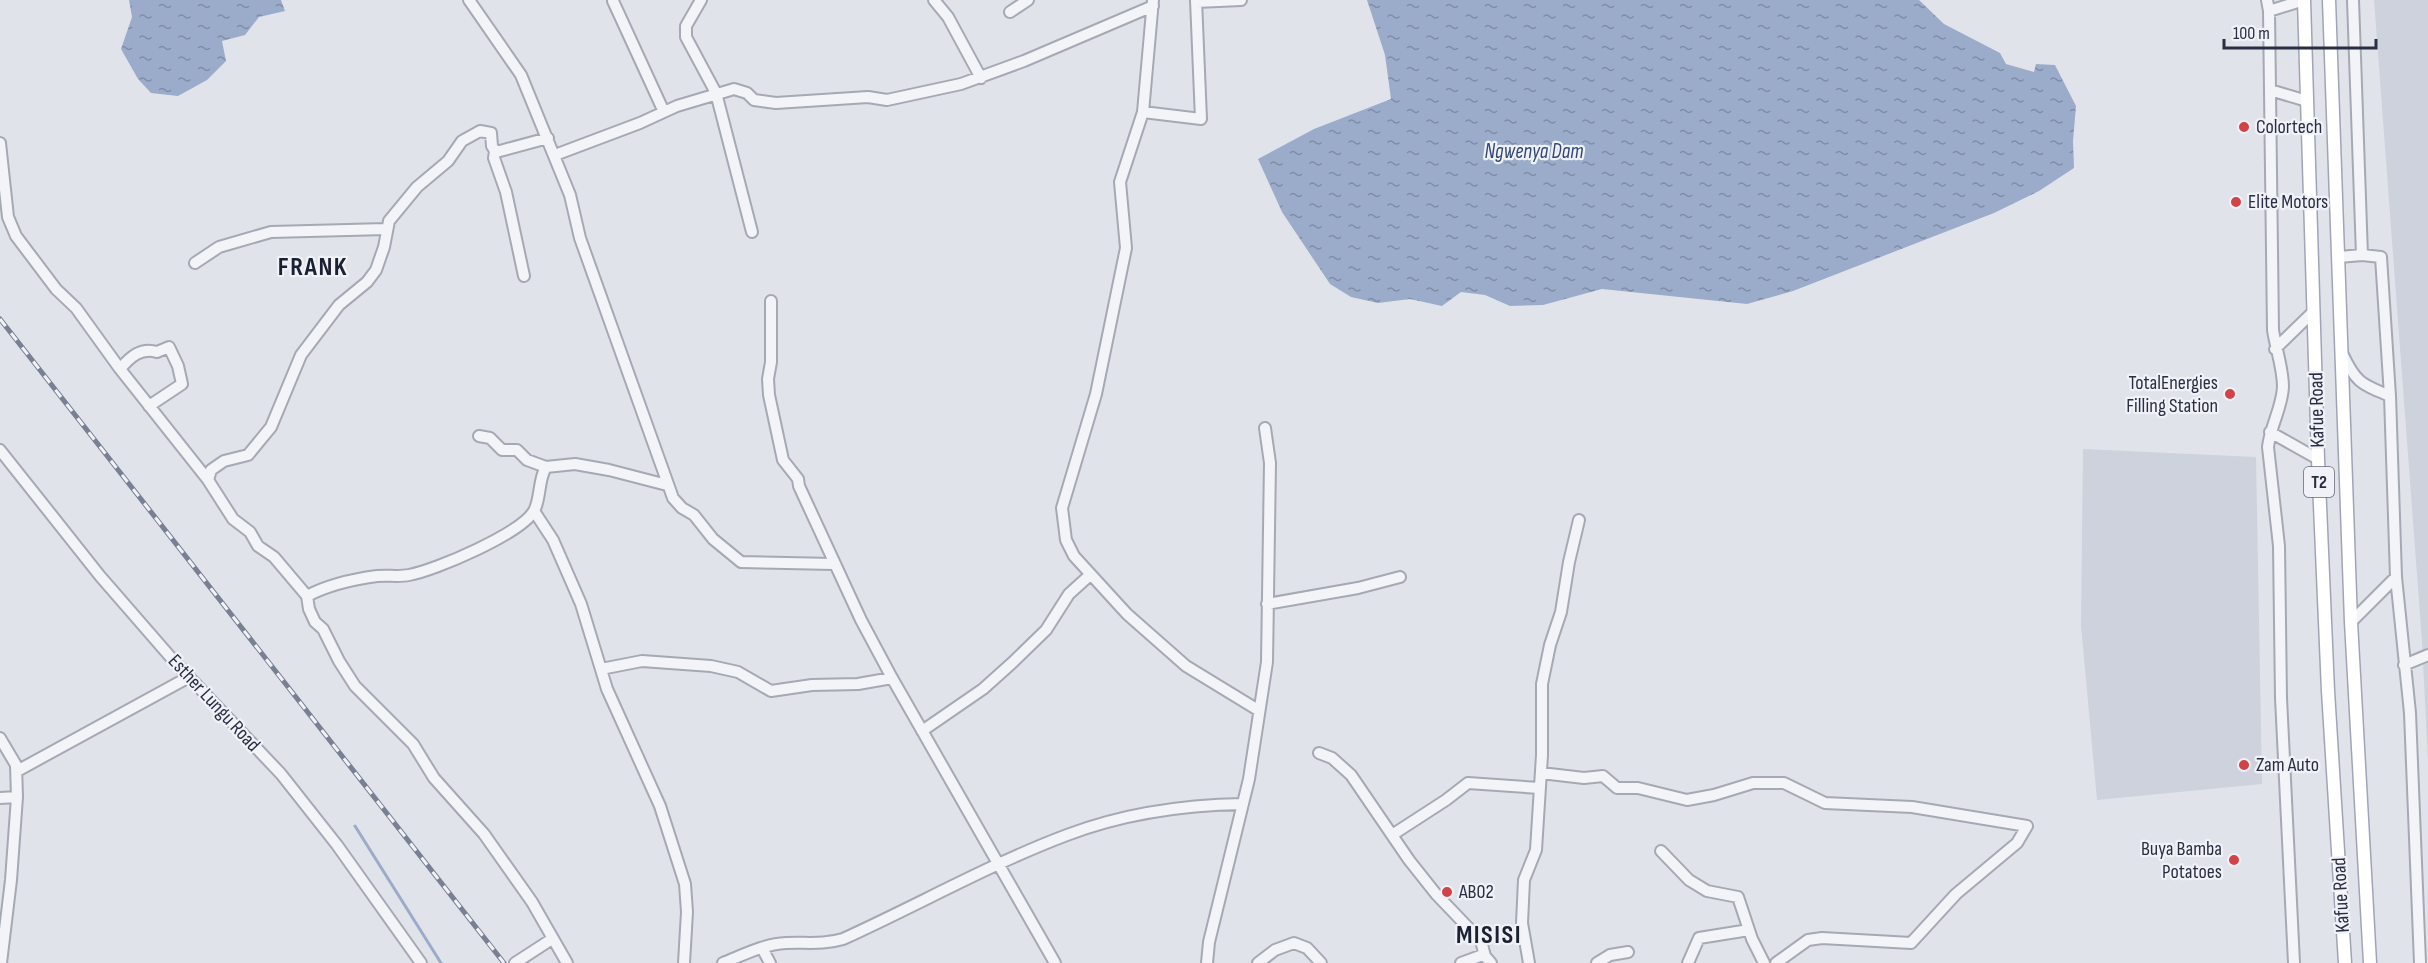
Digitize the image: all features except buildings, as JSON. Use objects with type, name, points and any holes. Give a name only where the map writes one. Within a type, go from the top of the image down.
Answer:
[{"type":"main road","name":"Kafue Road","points":[[2304,0],[2318,459],[2328,691],[2345,963]]},
{"type":"main road","name":"Kafue Road","points":[[2329,0],[2351,622],[2370,963]]},
{"type":"street","points":[[469,0],[521,75],[548,138],[570,195],[580,238],[657,449],[667,485],[677,503],[694,515],[713,539],[741,562],[834,564]]},
{"type":"street","points":[[701,0],[685,32],[689,45],[716,93],[752,232]]},
{"type":"street","points":[[934,0],[948,17],[981,78]]},
{"type":"street","points":[[1010,12],[1028,0]]},
{"type":"street","points":[[1143,112],[1201,119],[1196,1],[1241,0]]},
{"type":"street","points":[[2294,963],[2281,698],[2279,546],[2268,447],[2270,432],[2277,416],[2283,389],[2281,367],[2276,349],[2271,245],[2268,6],[2304,0]]},
{"type":"street","points":[[2353,0],[2362,255]]},
{"type":"street","points":[[613,1],[664,112]]},
{"type":"street","points":[[555,155],[664,112],[716,93],[734,89],[747,93],[754,100],[776,103],[868,97],[886,100],[937,90],[981,78],[1024,61],[1153,3],[1143,112],[1120,182],[1126,248],[1096,393],[1062,508],[1066,540],[1074,556],[1127,614],[1186,666],[1258,710]]},
{"type":"street","points":[[2270,90],[2307,101]]},
{"type":"street","points":[[208,480],[211,470],[224,461],[248,455],[270,427],[301,355],[339,305],[367,282],[376,270],[384,247],[389,221],[417,187],[448,160],[462,141],[480,131],[491,133],[492,146],[495,151],[494,158],[506,192],[524,276]]},
{"type":"street","points":[[495,151],[548,138]]},
{"type":"street","points":[[0,143],[8,217],[16,236],[56,289],[76,308],[120,369],[208,480],[233,519],[250,532],[258,546],[274,557],[307,596],[309,609],[315,622],[323,628],[339,661],[355,686],[413,744],[434,778],[484,834],[532,902],[567,963]]},
{"type":"street","points":[[195,263],[219,247],[271,231],[386,229]]},
{"type":"street","points":[[2339,257],[2362,255],[2381,257],[2390,396],[2396,577],[2410,712],[2420,963]]},
{"type":"street","points":[[771,301],[771,362],[768,380],[783,460],[798,479],[799,486],[834,564],[892,678],[1055,963]]},
{"type":"street","points":[[2276,349],[2314,311]]},
{"type":"street","points":[[120,369],[139,352],[150,350],[156,352],[169,347],[178,366],[182,384],[149,406]]},
{"type":"street","points":[[2342,353],[2349,369],[2361,384],[2390,396]]},
{"type":"street","points":[[1207,963],[1209,942],[1253,755],[1267,662],[1270,463],[1265,428]]},
{"type":"street","points":[[2270,432],[2318,459]]},
{"type":"street","points":[[479,436],[490,438],[502,450],[517,450],[527,460],[546,467],[575,464],[667,485]]},
{"type":"street","name":"Esther Lungu Road","points":[[0,450],[100,576],[189,677],[281,774],[337,845],[421,963]]},
{"type":"street","points":[[307,596],[324,587],[377,576],[411,575],[462,557],[507,535],[534,511],[541,478],[546,467]]},
{"type":"street","points":[[534,511],[553,540],[581,604],[601,669],[623,726],[660,806],[685,884],[687,912],[684,963]]},
{"type":"street","points":[[1529,963],[1522,923],[1524,880],[1536,850],[1541,773],[1542,684],[1550,645],[1561,612],[1579,520]]},
{"type":"street","points":[[922,731],[983,689],[1012,663],[1046,630],[1069,594],[1090,575]]},
{"type":"street","points":[[1267,604],[1358,588],[1400,577]]},
{"type":"street","points":[[2351,622],[2396,577]]},
{"type":"street","points":[[2404,666],[2428,655]]},
{"type":"street","points":[[601,669],[642,661],[703,665],[738,672],[771,691],[812,685],[858,684],[892,678]]},
{"type":"street","points":[[17,771],[189,677]]},
{"type":"street","points":[[0,738],[13,756],[17,771],[17,797],[1,963]]},
{"type":"street","points":[[1319,753],[1342,765],[1444,904],[1481,941],[1488,960]]},
{"type":"street","points":[[1541,773],[1584,778],[1603,776],[1617,788],[1638,788],[1687,800],[1707,797],[1753,783],[1784,783],[1825,803],[1912,807],[2027,826],[2018,843],[1956,894],[1911,943],[1822,938],[1803,943],[1776,963]]},
{"type":"street","points":[[1392,835],[1468,783],[1539,788]]},
{"type":"street","points":[[0,798],[17,797]]},
{"type":"street","points":[[723,963],[778,944],[816,944],[843,939],[1067,834],[1111,821],[1201,805],[1243,804]]},
{"type":"street","points":[[1661,851],[1689,880],[1707,891],[1718,895],[1736,895],[1764,963]]},
{"type":"street","points":[[1688,963],[1698,938],[1749,930]]},
{"type":"street","points":[[515,963],[552,939]]},
{"type":"street","points":[[1258,963],[1275,950],[1294,943],[1307,948],[1321,963]]},
{"type":"street","points":[[762,948],[770,963]]},
{"type":"street","points":[[1597,963],[1610,955],[1628,952]]},
{"type":"street","points":[[1461,963],[1480,956],[1488,960]]},
{"type":"shaded area","points":[[2374,0],[2428,0],[2428,761],[2422,642]]},
{"type":"shaded area","points":[[2083,449],[2256,457],[2262,784],[2097,800],[2081,625]]},
{"type":"water","points":[[129,0],[281,0],[285,11],[259,17],[245,35],[222,41],[226,61],[207,80],[178,96],[151,93],[138,79],[121,49],[132,17]]},
{"type":"water","name":"Ngwenya Dam","points":[[1367,0],[1919,0],[1944,24],[2000,53],[2006,64],[2034,72],[2036,64],[2055,65],[2076,106],[2073,141],[2074,168],[2039,191],[1994,213],[1793,291],[1747,304],[1602,289],[1543,305],[1510,306],[1485,295],[1461,292],[1442,306],[1410,299],[1378,303],[1351,297],[1330,284],[1282,212],[1258,159],[1314,129],[1391,99],[1385,55]]},
{"type":"waterway","points":[[355,826],[441,963]]},
{"type":"railway","points":[[0,319],[504,963]]},
{"type":"place","name":"Colortech","points":[[2244,127]]},
{"type":"place","name":"Elite Motors","points":[[2236,202]]},
{"type":"place","name":"TotalEnergies Filling Station","points":[[2230,394]]},
{"type":"place","name":"Zam Auto","points":[[2244,765]]},
{"type":"place","name":"Buya Bamba Potatoes","points":[[2234,860]]},
{"type":"place","name":"AB02","points":[[1447,892]]},
{"type":"district","name":"FRANK","points":[[313,267]]},
{"type":"district","name":"MISISI","points":[[1489,935]]}]
